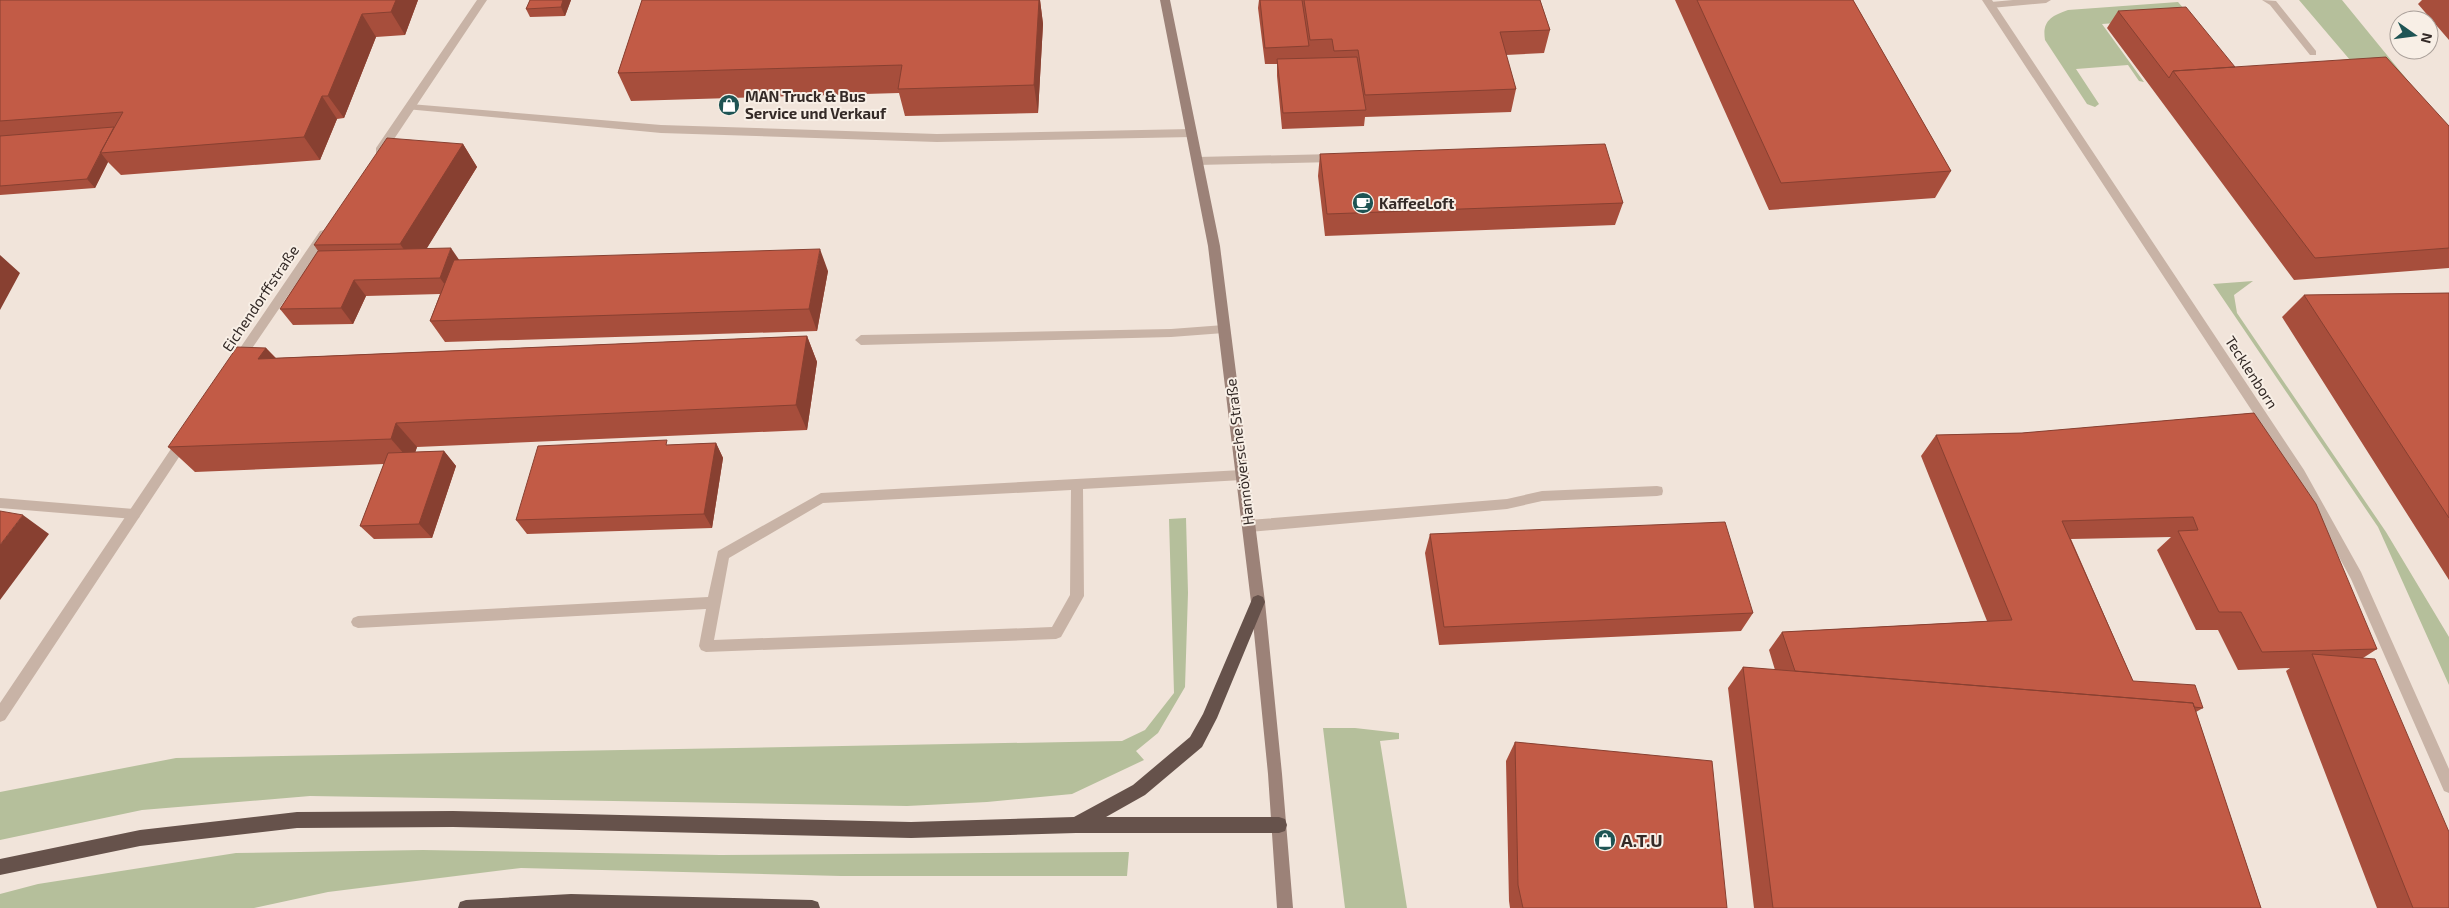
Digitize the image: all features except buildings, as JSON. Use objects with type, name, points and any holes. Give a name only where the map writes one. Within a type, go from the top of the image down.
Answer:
[{"type":"highway","points":[[1076,825],[1139,790],[1196,742],[1209,718],[1258,602]]},
{"type":"highway","points":[[0,867],[140,838],[297,820],[453,819],[911,830],[1076,825],[1279,825]]},
{"type":"highway","points":[[466,908],[571,902],[812,908]]},
{"type":"main road","name":"Hannöversche Straße","points":[[1165,0],[1214,246],[1258,602],[1286,908]]},
{"type":"street","points":[[371,163],[482,0]]},
{"type":"street","points":[[1989,3],[2046,0]]},
{"type":"street","points":[[2267,0],[2273,3],[2313,53]]},
{"type":"street","name":"Tecklenborn","points":[[1989,3],[2300,474],[2356,576],[2449,786]]},
{"type":"street","points":[[410,107],[660,129],[937,138],[1192,133]]},
{"type":"street","points":[[1197,161],[1341,158]]},
{"type":"street","name":"Eichendorffstraße","points":[[229,373],[333,220]]},
{"type":"street","points":[[861,340],[1224,329]]},
{"type":"street","points":[[240,357],[258,358]]},
{"type":"street","points":[[0,715],[191,429]]},
{"type":"street","points":[[1077,484],[1078,596],[1056,633],[706,646],[723,555],[821,498],[1077,484],[1242,475]]},
{"type":"street","points":[[1248,526],[1508,504],[1542,496],[1657,491]]},
{"type":"street","points":[[0,503],[134,514]]},
{"type":"street","points":[[358,622],[714,603]]},
{"type":"green space","points":[[2299,0],[2342,0],[2389,58],[2389,60],[2391,60],[2449,131],[2367,80]]},
{"type":"green space","points":[[2178,2],[2192,18],[2102,24],[2144,82],[2139,81],[2128,65],[2076,69],[2099,104],[2095,107],[2087,104],[2045,40],[2045,28],[2049,20],[2068,10]]},
{"type":"green space","points":[[2253,281],[2234,295],[2237,313],[2386,532],[2449,637],[2449,685],[2378,527],[2213,284]]},
{"type":"green space","points":[[1186,518],[1188,593],[1185,687],[1158,733],[1136,751],[1144,760],[1072,794],[987,802],[907,806],[310,796],[142,810],[0,840],[0,792],[176,758],[1122,741],[1145,730],[1174,693],[1169,519]]},
{"type":"green space","points":[[1323,728],[1355,728],[1399,733],[1399,739],[1380,741],[1407,908],[1345,908]]},
{"type":"green space","points":[[423,850],[720,855],[1129,852],[1127,876],[841,876],[521,868],[328,892],[254,908],[0,908],[0,894],[38,884],[236,853]]},
{"type":"place","name":"MAN Truck & Bus Service und Verkauf","points":[[729,105]]},
{"type":"place","name":"KaffeeLoft","points":[[1363,203]]},
{"type":"place","name":"A.T.U","points":[[1605,840]]}]
